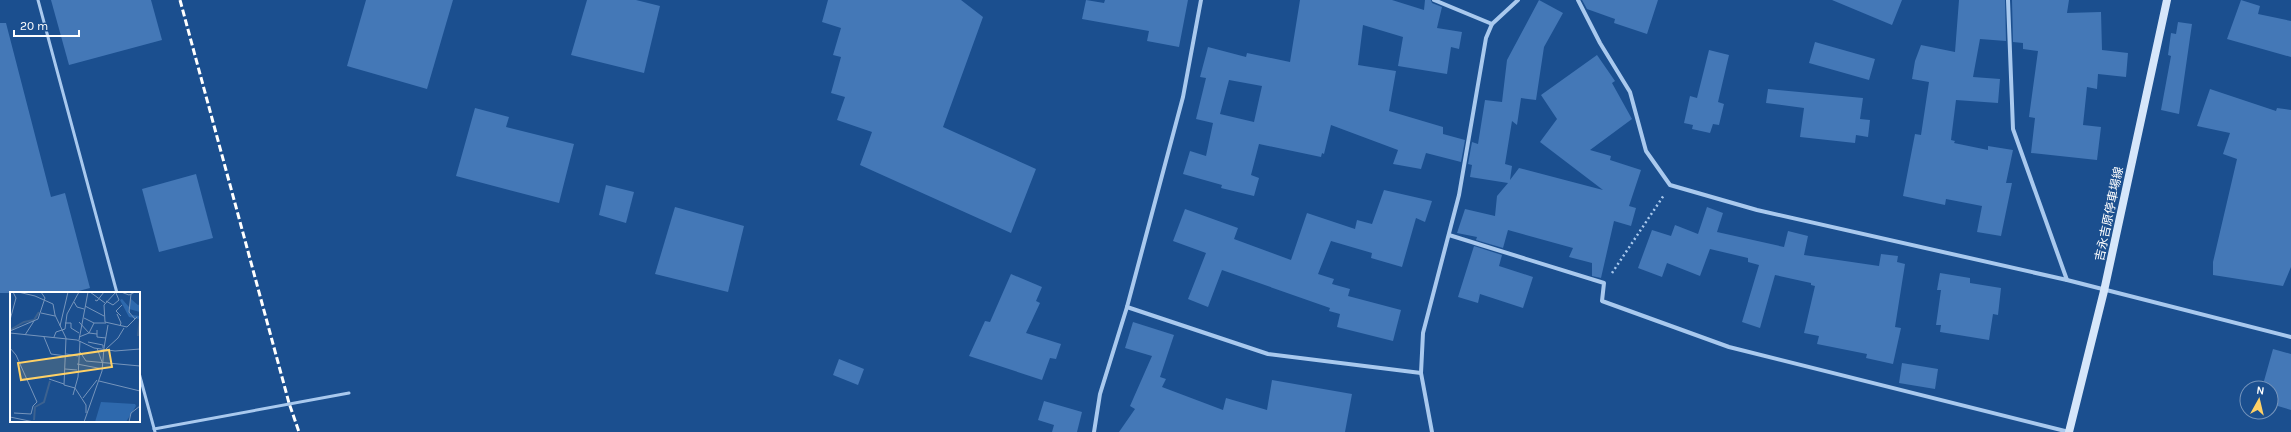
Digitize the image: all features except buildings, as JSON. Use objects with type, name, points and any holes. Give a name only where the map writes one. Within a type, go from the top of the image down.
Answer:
[{"type":"main road","name":"吉永吉原停車場線","points":[[2069,432],[2104,291],[2167,0]]},
{"type":"street","points":[[1094,432],[1100,394],[1127,307],[1183,97],[1201,0]]},
{"type":"street","points":[[1434,0],[1492,24]]},
{"type":"street","points":[[1432,432],[1420,374],[1424,333],[1459,195],[1486,38],[1492,24],[1518,0]]},
{"type":"street","points":[[1578,0],[1600,44],[1630,92],[1646,150],[1670,186],[1757,210],[2067,280],[2104,291],[2291,337]]},
{"type":"street","points":[[2008,0],[2013,130],[2067,280]]},
{"type":"street","points":[[1449,236],[1604,283],[1602,301],[1729,347],[2069,432]]},
{"type":"street","points":[[1127,307],[1268,354],[1420,374]]},
{"type":"lane","points":[[38,0],[117,292]]},
{"type":"lane","points":[[140,377],[155,430],[349,392]]},
{"type":"path","points":[[1604,283],[1639,235],[1670,186]]},
{"type":"railway","points":[[180,0],[289,403],[299,432]]}]
